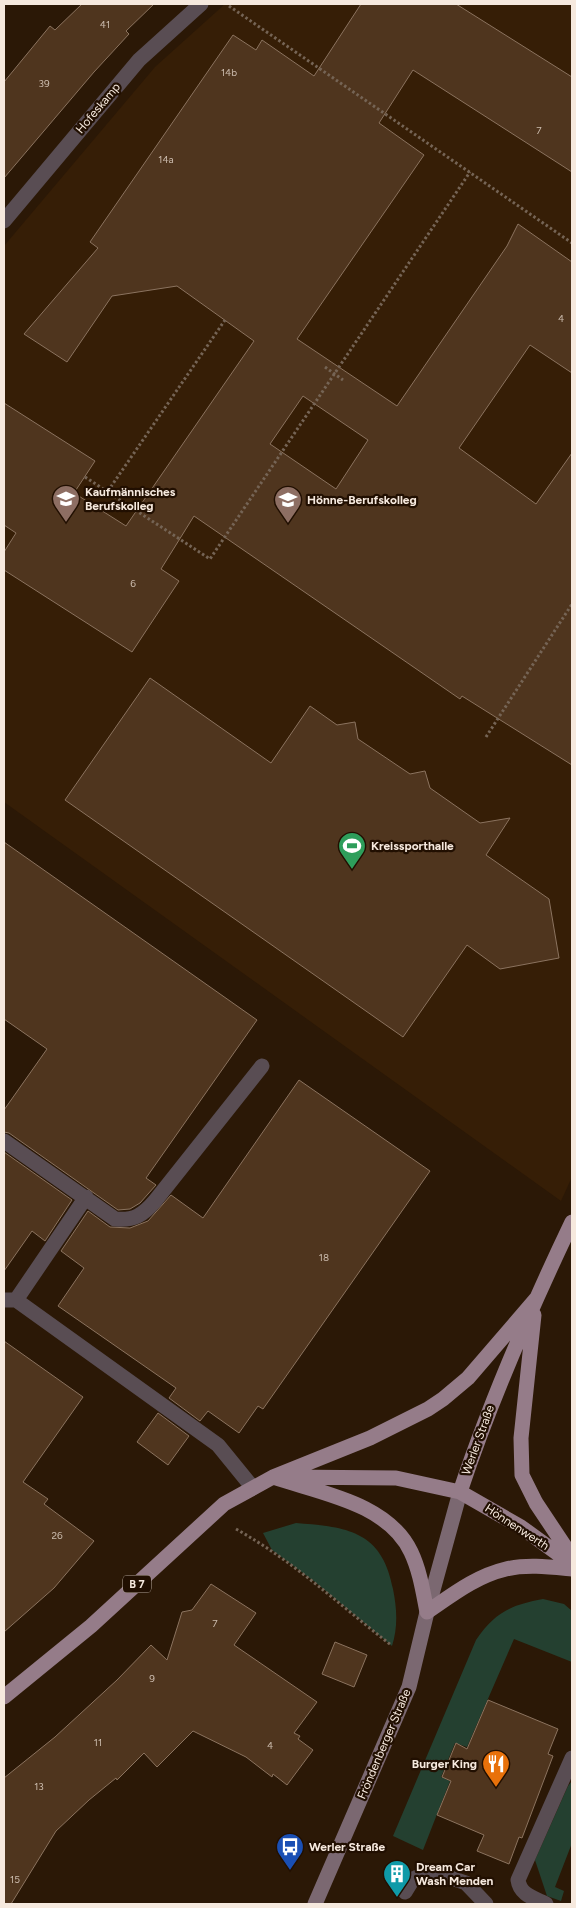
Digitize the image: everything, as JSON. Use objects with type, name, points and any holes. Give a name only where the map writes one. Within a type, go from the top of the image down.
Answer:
[{"type":"main road","name":"Werler Straße","points":[[273,1477],[396,1478],[460,1492],[482,1426],[536,1299],[572,1222]]},
{"type":"main road","name":"Werler Straße","points":[[4,1697],[91,1626],[224,1504],[273,1477],[370,1438],[428,1409],[468,1378],[536,1299]]},
{"type":"main road","points":[[536,1299],[520,1460],[522,1475],[529,1490],[572,1557]]},
{"type":"main road","points":[[273,1477],[372,1511],[388,1521],[403,1537],[411,1551],[417,1566],[427,1612],[470,1583],[506,1569],[533,1566],[572,1569]]},
{"type":"main road","name":"Hönnenwerth","points":[[460,1492],[521,1527],[572,1564]]},
{"type":"main road","name":"Fröndenberger Straße","points":[[315,1904],[410,1687],[427,1612],[460,1492]]},
{"type":"street","name":"Hofeskamp","points":[[4,221],[139,60],[202,4]]},
{"type":"street","points":[[4,1141],[115,1218],[127,1220],[138,1218],[155,1201],[262,1066]]},
{"type":"street","points":[[86,1198],[10,1300],[218,1445],[253,1488]]},
{"type":"street","points":[[546,1904],[524,1893],[519,1888],[518,1880],[572,1758]]},
{"type":"street","points":[[405,1892],[413,1879],[426,1874],[445,1876],[466,1883],[486,1904]]},
{"type":"path","points":[[227,4],[572,243]]},
{"type":"path","points":[[85,477],[210,559],[333,373],[470,172]]},
{"type":"path","points":[[108,491],[225,320]]},
{"type":"path","points":[[325,367],[343,380]]},
{"type":"path","points":[[486,737],[572,604]]},
{"type":"path","points":[[211,1516],[272,1550],[294,1566],[414,1665]]},
{"type":"shaded area","name":"Hönne-Berufskolleg","points":[[225,4],[572,4],[572,1177],[561,1201],[4,802],[4,246],[155,67]]},
{"type":"green space","points":[[296,1523],[347,1530],[371,1544],[381,1555],[388,1570],[395,1604],[396,1625],[392,1646],[315,1582],[272,1550],[263,1533]]},
{"type":"green space","points":[[543,1599],[564,1604],[572,1611],[572,1662],[514,1639],[467,1747],[455,1743],[441,1777],[450,1781],[423,1850],[393,1836],[476,1640],[497,1616],[505,1611],[522,1604]]},
{"type":"green space","points":[[572,1781],[572,1843],[555,1887],[564,1891],[561,1901],[547,1896],[535,1860],[568,1786]]},
{"type":"building","points":[[82,4],[154,4],[126,31],[129,34],[94,72],[4,178],[4,82],[50,26],[55,30]]},
{"type":"building","points":[[361,4],[456,4],[572,77],[572,172],[413,70],[379,123],[424,155],[297,339],[397,406],[507,246],[518,224],[572,262],[572,373],[530,345],[459,448],[536,504],[572,453],[572,765],[462,696],[460,699],[194,516],[161,569],[179,581],[132,652],[4,570],[4,552],[16,533],[4,525],[4,403],[95,461],[74,493],[126,526],[254,341],[177,286],[112,296],[67,362],[24,334],[98,248],[90,242],[233,35],[256,50],[262,40],[314,76]],"holes":[[[303,396],[368,440],[336,489],[270,444]]]},
{"type":"building","name":"Kreissporthalle","points":[[150,678],[271,763],[310,706],[337,725],[355,722],[358,739],[410,774],[425,771],[430,788],[480,823],[510,818],[486,855],[549,899],[559,958],[500,969],[467,945],[403,1037],[65,800]]},
{"type":"building","points":[[4,842],[257,1020],[146,1178],[156,1185],[140,1203],[130,1209],[118,1210],[9,1133],[4,1132],[4,1110],[47,1049],[4,1019]]},
{"type":"building","points":[[299,1080],[430,1171],[263,1409],[258,1406],[239,1433],[208,1411],[200,1421],[169,1398],[176,1388],[58,1306],[84,1268],[61,1251],[88,1211],[110,1227],[130,1228],[148,1221],[171,1195],[203,1218]]},
{"type":"building","points":[[4,1152],[72,1200],[45,1241],[32,1231],[4,1271]]},
{"type":"building","points":[[4,1341],[83,1397],[23,1482],[48,1499],[44,1504],[94,1541],[54,1588],[4,1632]]},
{"type":"building","points":[[158,1413],[189,1436],[168,1465],[137,1442]]},
{"type":"building","points":[[211,1584],[256,1613],[234,1645],[317,1702],[294,1733],[300,1736],[298,1739],[313,1750],[287,1785],[273,1774],[272,1777],[246,1757],[193,1731],[157,1767],[144,1753],[117,1780],[116,1778],[89,1800],[56,1831],[11,1904],[4,1904],[4,1778],[55,1737],[117,1680],[151,1645],[167,1660],[182,1612],[192,1610]]},
{"type":"building","points":[[335,1642],[367,1655],[354,1687],[322,1674]]},
{"type":"building","name":"Burger King","points":[[488,1700],[558,1729],[548,1754],[553,1756],[522,1838],[519,1837],[509,1864],[477,1851],[484,1835],[437,1815],[451,1781],[442,1777],[456,1743],[467,1749]]},
{"type":"place","name":"Kaufmännisches Berufskolleg","points":[[66,523]]},
{"type":"place","name":"Hönne-Berufskolleg","points":[[288,524]]},
{"type":"place","name":"Kreissporthalle","points":[[352,870]]},
{"type":"place","name":"Burger King","points":[[496,1788]]},
{"type":"place","name":"Werler Straße","points":[[290,1871]]},
{"type":"place","name":"Dream Car Wash Menden","points":[[397,1898]]}]
